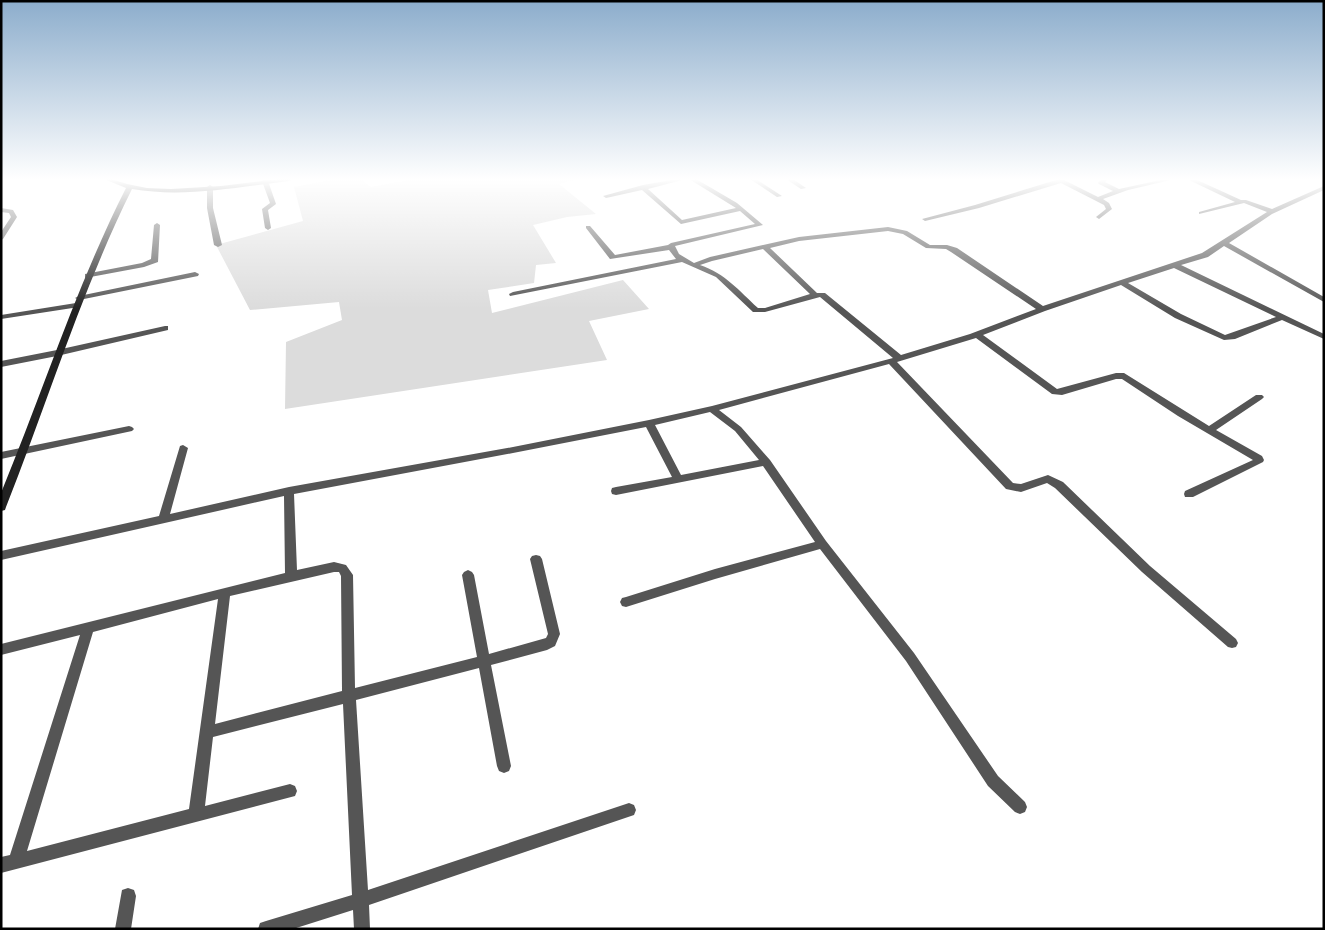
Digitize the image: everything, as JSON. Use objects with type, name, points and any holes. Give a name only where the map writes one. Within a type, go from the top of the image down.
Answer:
[{"type":"street","points":[[1,238],[9,222]]},
{"type":"street","points":[[1,507],[24,451],[57,353],[77,301],[111,222]]},
{"type":"street","points":[[213,222],[218,245]]},
{"type":"street","points":[[267,222],[268,228]]},
{"type":"street","points":[[588,226],[613,257],[671,248],[674,244],[759,226],[758,222]]},
{"type":"street","points":[[1,556],[289,491],[513,450],[712,409],[895,359],[977,334],[1042,309],[1205,255],[1256,222]]},
{"type":"street","points":[[88,276],[144,265],[155,260],[157,225]]},
{"type":"street","points":[[694,264],[828,234],[897,229],[912,235],[928,247],[947,247],[954,250],[1042,309]]},
{"type":"street","points":[[1223,242],[1324,300]]},
{"type":"street","points":[[765,247],[814,295]]},
{"type":"street","points":[[671,248],[683,260],[715,273],[725,280],[756,310],[765,310],[818,294],[826,298],[895,359],[1010,486],[1021,488],[1048,479],[1059,485],[1146,569],[1232,643]]},
{"type":"street","points":[[513,294],[683,260]]},
{"type":"street","points":[[1174,266],[1324,338]]},
{"type":"street","points":[[1,317],[196,274]]},
{"type":"street","points":[[1123,283],[1178,316],[1224,338],[1232,337],[1282,317]]},
{"type":"street","points":[[1,364],[165,328]]},
{"type":"street","points":[[977,334],[1055,392],[1062,392],[1116,376],[1124,376],[1208,430],[1258,458],[1259,460],[1189,494]]},
{"type":"street","points":[[1208,430],[1259,398]]},
{"type":"street","points":[[712,409],[738,429],[766,462],[822,544],[910,657],[988,774],[1020,807]]},
{"type":"street","points":[[649,423],[678,479]]},
{"type":"street","points":[[1,456],[129,430]]},
{"type":"street","points":[[163,520],[182,448]]},
{"type":"street","points":[[616,491],[766,462]]},
{"type":"street","points":[[289,491],[291,576]]},
{"type":"street","points":[[626,602],[715,574],[822,544]]},
{"type":"street","points":[[208,732],[484,662],[543,646],[551,642],[554,634],[536,559]]},
{"type":"street","points":[[1,650],[291,576],[334,567],[342,568],[347,575],[349,697],[362,929]]},
{"type":"street","points":[[468,575],[504,766]]},
{"type":"street","points":[[196,815],[225,593]]},
{"type":"street","points":[[16,861],[88,628]]},
{"type":"street","points":[[1,865],[290,791]]},
{"type":"street","points":[[266,929],[361,900],[629,810]]},
{"type":"street","points":[[123,929],[128,896]]},
{"type":"shaded area","points":[[298,222],[544,222],[533,225],[556,263],[536,265],[534,283],[488,290],[492,313],[623,280],[649,309],[589,321],[607,360],[285,409],[286,342],[342,320],[339,302],[250,310],[216,245]]}]
